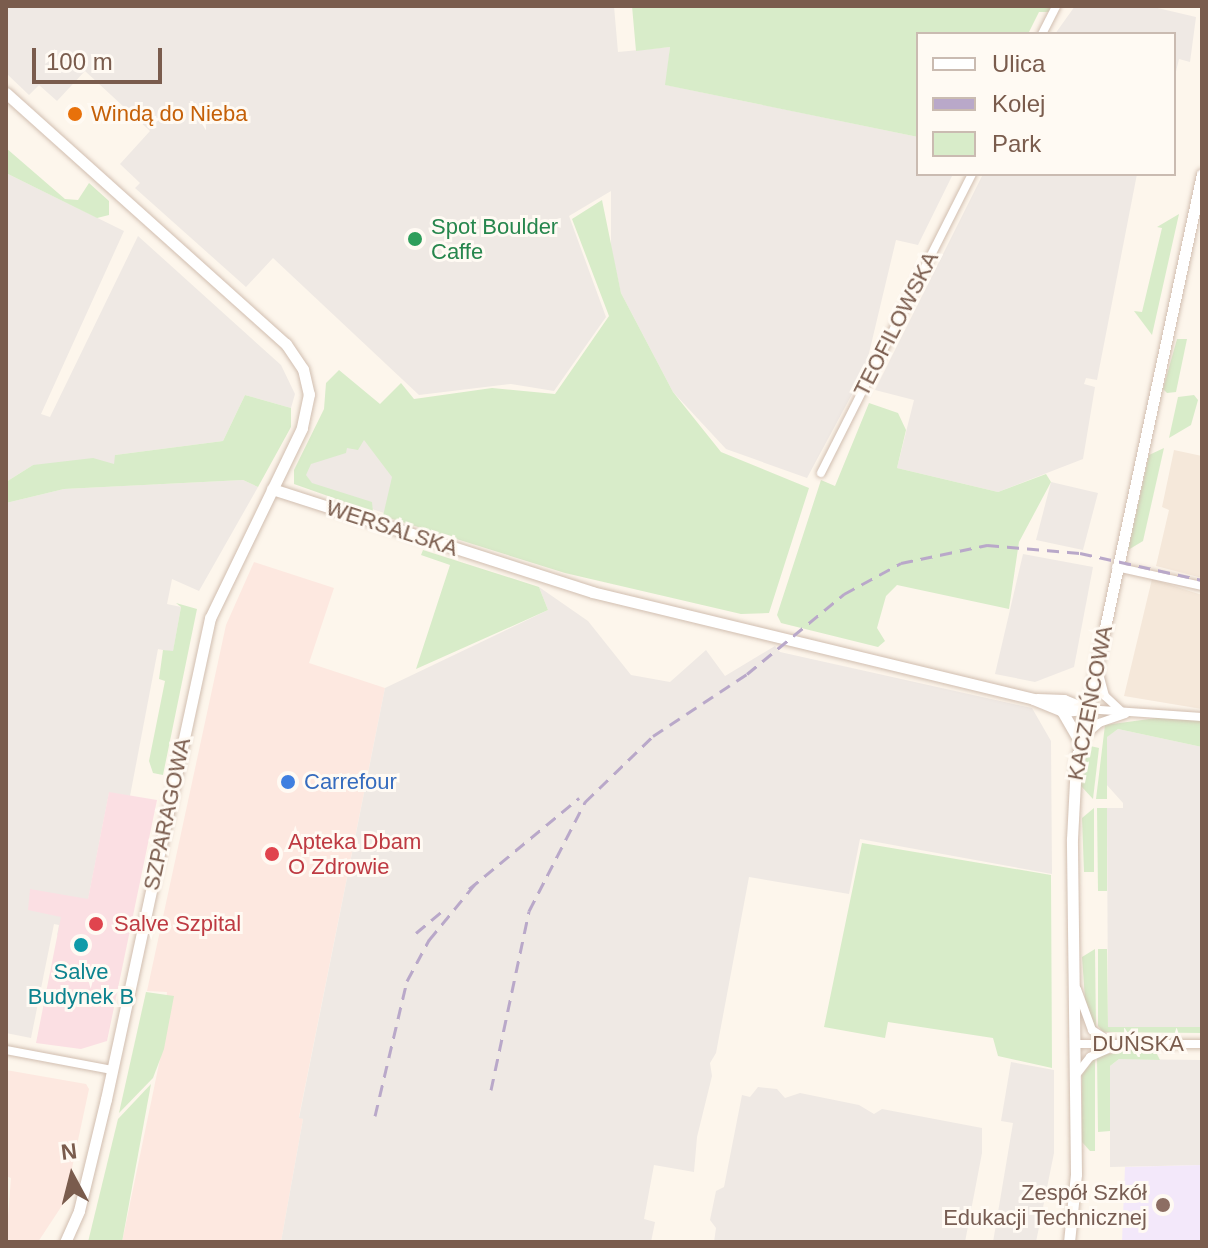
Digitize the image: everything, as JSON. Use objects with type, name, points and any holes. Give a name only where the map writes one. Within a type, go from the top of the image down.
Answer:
[{"type":"street","points":[[1043,32],[1056,6]]},
{"type":"street","points":[[6,93],[298,358],[306,377],[309,408],[272,489]]},
{"type":"street","name":"KACZEŃCOWA","points":[[1069,1242],[1076,1196],[1072,804],[1079,741],[1202,174]]},
{"type":"street","name":"TEOFILOWSKA","points":[[821,473],[971,176]]},
{"type":"street","name":"WERSALSKA","points":[[272,489],[582,590],[1033,699],[1062,711],[1086,709],[1126,714],[1175,711],[1202,717]]},
{"type":"street","name":"SZPARAGOWA","points":[[65,1242],[79,1211],[112,1070],[210,618],[272,489]]},
{"type":"street","points":[[1116,567],[1202,586]]},
{"type":"street","points":[[1097,664],[1105,696],[1126,714]]},
{"type":"street","name":"WERSALSKA","points":[[1033,699],[1064,700],[1086,709]]},
{"type":"street","points":[[1062,711],[1079,741]]},
{"type":"street","name":"WERSALSKA","points":[[1079,741],[1095,726],[1126,714]]},
{"type":"street","points":[[1076,985],[1092,1030],[1119,1044]]},
{"type":"street","name":"DUŃSKA","points":[[1074,1044],[1202,1044]]},
{"type":"street","points":[[1075,1078],[1090,1057],[1119,1044]]},
{"type":"street","points":[[6,1050],[112,1070]]},
{"type":"shaded area","points":[[6,6],[614,6],[618,52],[670,47],[666,85],[916,137],[916,176],[952,176],[918,245],[896,240],[865,370],[807,478],[726,449],[673,392],[621,293],[611,248],[611,191],[569,216],[606,317],[554,391],[511,384],[419,395],[273,258],[246,287],[135,188],[140,183],[120,164],[150,131],[85,71],[57,101],[39,85],[29,95],[6,73]]},
{"type":"shaded area","points":[[1075,6],[1149,6],[1196,17],[1190,62],[1179,59],[1176,72],[1176,32],[1056,32]]},
{"type":"shaded area","points":[[6,173],[124,231],[41,414],[50,417],[138,236],[281,365],[295,394],[291,408],[245,395],[223,441],[115,455],[115,464],[33,465],[6,482]]},
{"type":"shaded area","points":[[982,176],[1137,176],[1097,380],[1086,378],[1084,384],[1095,387],[1083,459],[998,492],[897,468],[914,400],[875,390]]},
{"type":"shaded area","points":[[366,437],[400,480],[390,515],[294,483],[300,468]]},
{"type":"shaded area","points":[[1174,450],[1202,456],[1202,578],[1156,566],[1169,510],[1162,507]]},
{"type":"shaded area","points":[[243,480],[258,487],[199,591],[172,579],[167,604],[181,607],[173,652],[158,649],[130,796],[109,793],[88,900],[57,936],[59,925],[54,924],[31,1038],[6,1033],[6,503],[64,489]]},
{"type":"shaded area","points":[[1051,482],[1098,493],[1083,550],[1036,540]]},
{"type":"shaded area","points":[[1023,554],[1093,567],[1074,667],[1035,682],[995,674]]},
{"type":"shaded area","points":[[254,562],[334,588],[309,663],[385,688],[299,1117],[303,1119],[281,1242],[122,1242],[160,1059],[167,992],[147,991],[226,625]]},
{"type":"shaded area","points":[[1152,579],[1202,595],[1202,709],[1124,696]]},
{"type":"shaded area","points":[[539,587],[588,621],[631,675],[670,682],[706,650],[725,676],[775,646],[780,652],[1032,708],[1051,741],[1052,874],[860,839],[849,894],[749,877],[716,1053],[710,1063],[712,1076],[697,1137],[694,1172],[654,1165],[644,1219],[655,1222],[651,1242],[281,1242],[303,1119],[299,1118],[385,688],[548,610]]},
{"type":"shaded area","points":[[1118,729],[1202,747],[1202,1027],[1108,1027],[1107,808],[1123,808],[1123,803],[1106,784],[1106,737]]},
{"type":"shaded area","name":"Salve Szpital","points":[[109,792],[157,800],[107,1041],[81,1049],[36,1043],[61,917],[28,910],[30,889],[88,899]]},
{"type":"shaded area","points":[[1119,1059],[1202,1060],[1202,1165],[1110,1167],[1110,1066]]},
{"type":"shaded area","points":[[1011,1062],[1054,1070],[1054,1153],[1036,1242],[993,1242],[1013,1123],[1001,1121]]},
{"type":"shaded area","points":[[6,1070],[86,1084],[89,1089],[65,1201],[38,1242],[6,1242],[11,1178],[6,1176]]},
{"type":"shaded area","points":[[758,1087],[777,1089],[785,1098],[800,1093],[859,1105],[874,1114],[882,1109],[982,1128],[982,1153],[965,1242],[714,1242],[716,1228],[710,1220],[716,1191],[724,1187],[742,1095],[750,1097]]},
{"type":"shaded area","name":"Zespół Szkół Edukacji Technicznej","points":[[1202,1165],[1202,1242],[1122,1242],[1125,1167]]},
{"type":"green space","points":[[632,6],[1052,6],[1049,12],[1039,12],[1029,32],[916,32],[916,137],[665,85],[670,47],[636,51]]},
{"type":"green space","points":[[6,148],[65,199],[78,200],[89,183],[109,201],[109,215],[97,218],[6,173]]},
{"type":"green space","points":[[602,200],[621,293],[673,392],[721,452],[809,488],[769,613],[741,614],[565,573],[383,516],[392,477],[364,440],[358,450],[347,448],[346,453],[311,464],[306,475],[312,483],[372,502],[373,512],[294,484],[294,470],[324,409],[326,383],[339,370],[380,404],[401,383],[414,399],[492,388],[555,394],[609,316],[572,219]]},
{"type":"green space","points":[[1179,214],[1152,335],[1134,311],[1142,312],[1162,228],[1157,227]]},
{"type":"green space","points":[[1177,339],[1187,339],[1176,392],[1167,393],[1163,389]]},
{"type":"green space","points":[[245,395],[291,408],[291,427],[258,487],[243,480],[64,489],[6,503],[6,482],[33,465],[93,458],[114,464],[115,455],[223,441]]},
{"type":"green space","points":[[1194,395],[1198,400],[1191,425],[1169,438],[1178,397]]},
{"type":"green space","points":[[869,403],[898,413],[906,430],[897,468],[998,492],[1046,474],[1051,482],[1019,542],[1009,609],[897,585],[886,596],[877,628],[885,641],[878,647],[781,623],[777,615],[821,480],[835,486]]},
{"type":"green space","points":[[1164,448],[1143,541],[1128,550],[1149,455]]},
{"type":"green space","points":[[423,550],[539,587],[548,610],[416,669],[450,565],[421,555]]},
{"type":"green space","points":[[176,603],[197,609],[163,775],[153,773],[149,761],[165,681],[159,679],[163,650],[173,651],[181,607]]},
{"type":"green space","points":[[1179,715],[1202,719],[1202,747],[1118,729],[1107,737],[1107,799],[1096,799],[1105,725]]},
{"type":"green space","points":[[1086,745],[1099,748],[1093,799],[1081,786]]},
{"type":"green space","points":[[1094,808],[1094,872],[1084,872],[1082,818]]},
{"type":"green space","points":[[1097,808],[1107,808],[1107,891],[1098,891]]},
{"type":"green space","points":[[862,843],[1051,875],[1052,1068],[998,1056],[993,1038],[888,1022],[885,1038],[824,1027]]},
{"type":"green space","points":[[1095,949],[1096,1031],[1085,999],[1082,957]]},
{"type":"green space","points":[[1098,949],[1107,949],[1108,1027],[1202,1027],[1202,1033],[1103,1032],[1098,1026]]},
{"type":"green space","points":[[146,992],[174,996],[164,1049],[153,1078],[119,1113]]},
{"type":"green space","points":[[1154,1048],[1160,1060],[1119,1059],[1110,1066],[1110,1131],[1098,1132],[1097,1056]]},
{"type":"green space","points":[[1095,1057],[1095,1151],[1090,1151],[1082,1142],[1082,1075]]},
{"type":"green space","points":[[151,1084],[122,1242],[88,1242],[118,1119]]},
{"type":"railway","points":[[491,1090],[529,911],[585,802],[653,736],[747,674],[844,594],[901,563],[987,545],[1080,553],[1202,580]]},
{"type":"railway","points":[[469,889],[579,798]]},
{"type":"railway","points":[[375,1116],[407,981],[429,940],[475,884]]},
{"type":"railway","points":[[416,933],[441,912]]},
{"type":"place","name":"Windą do Nieba","points":[[75,114]]},
{"type":"place","name":"Spot Boulder Caffe","points":[[415,239]]},
{"type":"place","name":"Carrefour","points":[[288,782]]},
{"type":"place","name":"Apteka Dbam O Zdrowie","points":[[272,854]]},
{"type":"place","name":"Salve Szpital","points":[[96,924]]},
{"type":"place","name":"Salve Budynek B","points":[[81,945]]},
{"type":"place","name":"Zespół Szkół Edukacji Technicznej","points":[[1163,1205]]}]
